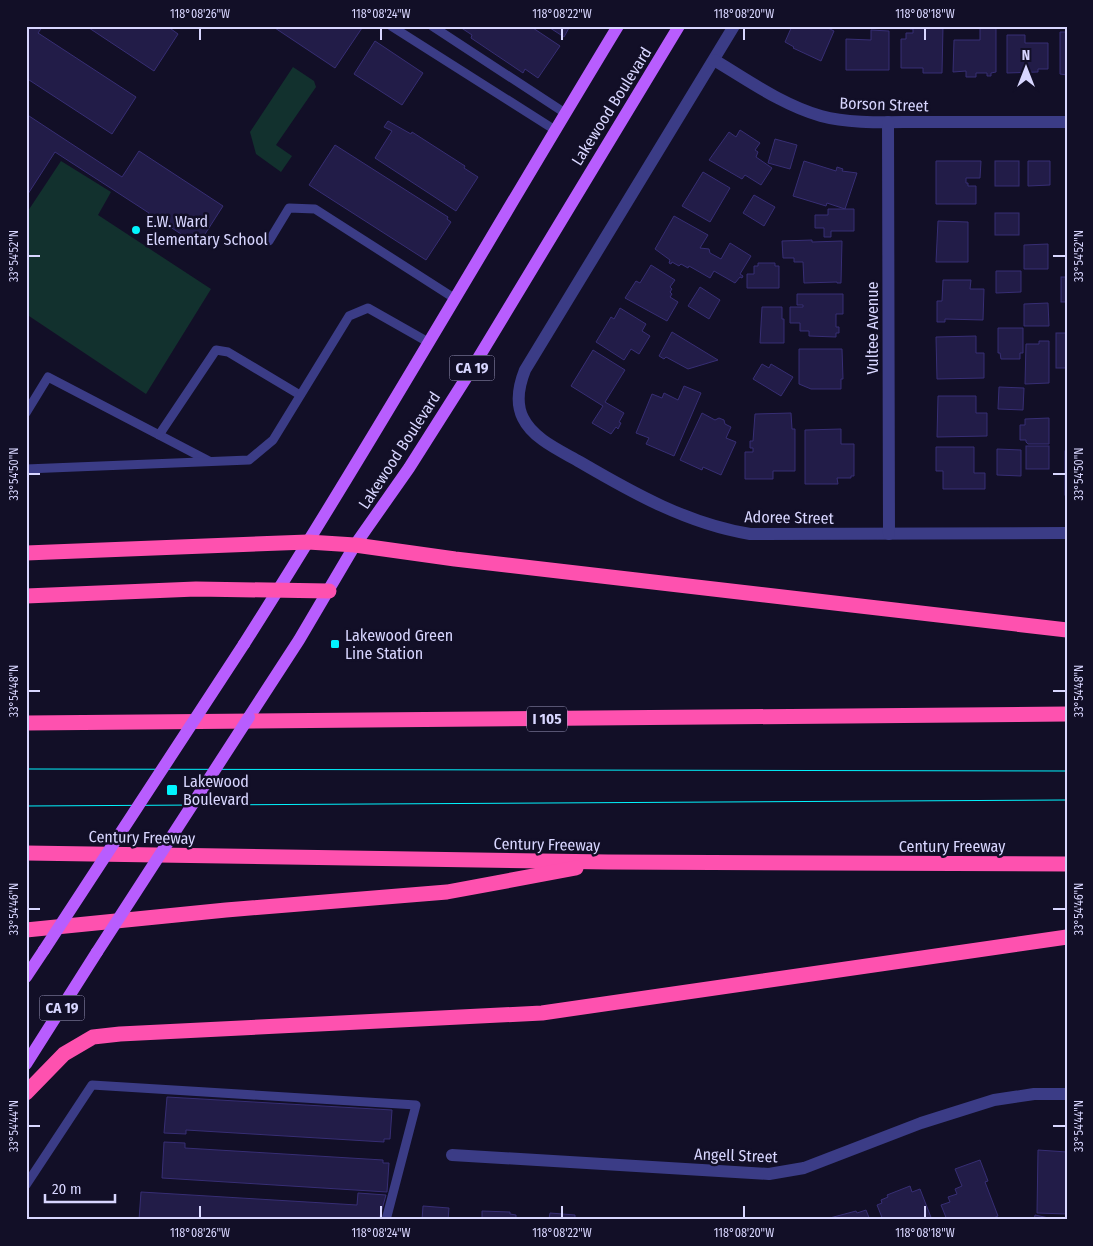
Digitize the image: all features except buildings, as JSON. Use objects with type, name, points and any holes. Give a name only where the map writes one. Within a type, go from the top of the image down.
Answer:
[{"type":"highway","points":[[26,553],[308,542],[355,545],[465,561],[1067,630]]},
{"type":"highway","points":[[26,596],[196,589],[329,591]]},
{"type":"highway","name":"I 105","points":[[26,723],[1067,714]]},
{"type":"highway","name":"Century Freeway","points":[[26,853],[608,862],[1067,864]]},
{"type":"highway","points":[[26,930],[226,910],[447,892],[608,862]]},
{"type":"highway","points":[[26,1093],[64,1054],[93,1037],[120,1034],[542,1013],[1067,937]]},
{"type":"main road","name":"Lakewood Boulevard","points":[[26,977],[244,644],[365,451],[454,298],[618,26]]},
{"type":"main road","name":"Lakewood Boulevard","points":[[26,1064],[299,640],[355,545],[409,468],[468,375],[679,26]]},
{"type":"street","points":[[714,60],[734,26]]},
{"type":"street","name":"Borson Street","points":[[714,60],[781,100],[801,110],[822,117],[888,122],[1067,122]]},
{"type":"street","name":"Adoree Street","points":[[714,60],[525,370],[518,398],[523,418],[529,427],[556,448],[637,495],[696,520],[730,531],[750,534],[1067,533]]},
{"type":"street","name":"Vultee Avenue","points":[[888,122],[888,534]]},
{"type":"street","name":"Angell Street","points":[[452,1155],[769,1174],[788,1172],[812,1166],[921,1123],[994,1100],[1034,1094],[1067,1094]]},
{"type":"lane","points":[[392,26],[555,130]]},
{"type":"lane","points":[[432,26],[566,113]]},
{"type":"lane","points":[[269,241],[289,208],[315,209],[454,298]]},
{"type":"lane","points":[[26,469],[249,460],[273,440],[350,316],[368,308],[428,342]]},
{"type":"lane","points":[[158,435],[216,350],[228,352],[300,395]]},
{"type":"lane","points":[[26,412],[48,377],[210,461]]},
{"type":"lane","points":[[26,1185],[92,1085],[416,1105],[386,1220]]},
{"type":"green space","points":[[293,67],[314,81],[316,87],[276,145],[292,156],[281,172],[256,154],[250,132]]},
{"type":"green space","points":[[61,161],[111,192],[98,215],[211,289],[146,394],[26,314],[26,214]]},
{"type":"tram line","points":[[26,769],[1067,771]]},
{"type":"tram line","points":[[26,806],[1067,800]]},
{"type":"place","name":"E.W. Ward Elementary School","points":[[136,230]]},
{"type":"place","name":"Lakewood Green Line Station","points":[[335,644]]},
{"type":"place","name":"Lakewood Boulevard","points":[[172,790]]}]
